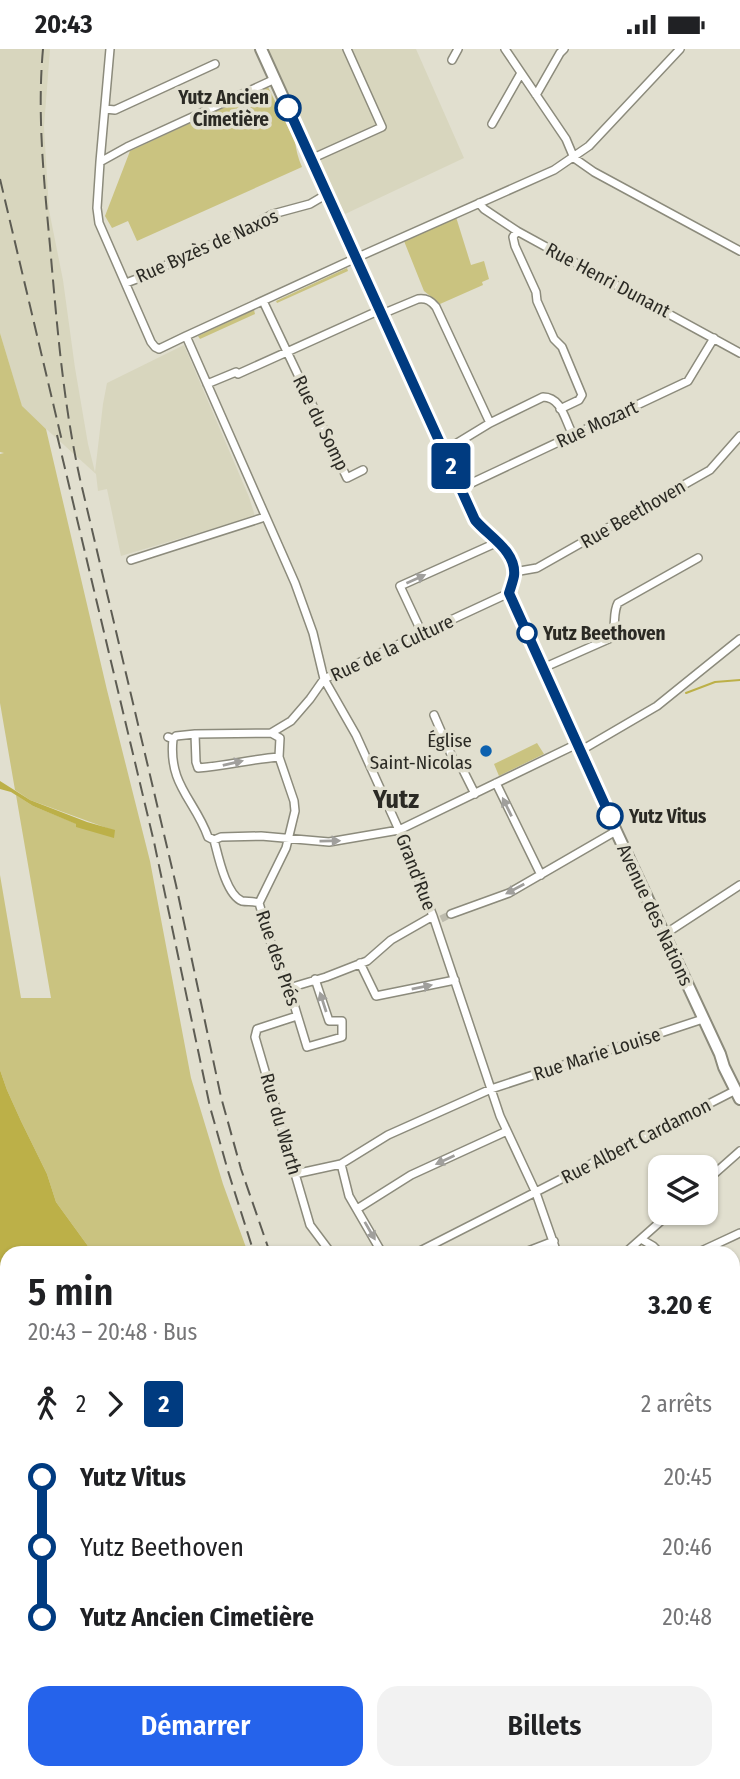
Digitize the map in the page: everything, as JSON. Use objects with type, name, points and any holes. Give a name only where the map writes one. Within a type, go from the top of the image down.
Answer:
[{"type":"main road","points":[[261,49],[475,520],[507,552],[514,572],[509,593]]},
{"type":"main road","name":"Avenue des Nations","points":[[509,593],[738,1095]]},
{"type":"street","points":[[110,49],[97,215],[102,232],[155,348],[159,349],[555,170],[589,146],[680,49]]},
{"type":"street","points":[[311,159],[382,127],[347,49]]},
{"type":"street","points":[[452,61],[458,49]]},
{"type":"street","points":[[505,49],[566,139],[574,158],[594,172],[740,251]]},
{"type":"street","points":[[536,95],[565,49]]},
{"type":"street","points":[[104,109],[115,110],[215,64]]},
{"type":"street","points":[[492,124],[522,73]]},
{"type":"street","points":[[100,162],[275,79]]},
{"type":"street","name":"Rue Byzès de Naxos","points":[[126,283],[150,274],[198,248],[234,235],[273,214],[310,204],[327,194]]},
{"type":"street","name":"Rue Henri Dunant","points":[[479,203],[517,231],[740,353]]},
{"type":"street","points":[[517,231],[513,237],[515,246],[554,339],[562,347],[582,395],[579,400],[561,409]]},
{"type":"street","points":[[288,353],[381,312],[425,298],[436,307],[490,423]]},
{"type":"street","name":"Rue du Somp","points":[[263,301],[347,478],[363,470]]},
{"type":"street","name":"Grand'Rue","points":[[186,336],[295,583],[313,633],[324,679],[356,735],[436,919],[491,1089],[536,1193],[555,1246]]},
{"type":"street","name":"Rue Mozart","points":[[461,488],[688,381],[714,338]]},
{"type":"street","name":"Rue du Somp","points":[[207,384],[288,353]]},
{"type":"street","points":[[444,451],[490,423],[543,397],[555,400],[573,435]]},
{"type":"street","name":"Rue Beethoven","points":[[514,572],[537,568],[710,470],[740,436]]},
{"type":"street","points":[[131,560],[265,517]]},
{"type":"street","points":[[422,633],[400,586],[498,542]]},
{"type":"street","points":[[543,668],[611,638],[615,630],[615,610],[618,603],[698,558]]},
{"type":"street","name":"Rue de la Culture","points":[[271,733],[291,721],[324,679],[509,593]]},
{"type":"street","points":[[211,838],[261,835],[329,842],[399,830],[496,783],[579,748],[657,706],[740,639]]},
{"type":"street","points":[[434,715],[453,759],[460,764],[475,794]]},
{"type":"street","points":[[259,903],[281,859],[295,811],[279,757],[280,738],[271,733],[195,734],[198,768],[216,767],[254,758],[279,757]]},
{"type":"street","name":"Rue des Prés","points":[[195,734],[171,739],[179,785],[211,838],[232,892],[246,902],[259,903],[307,1047],[342,1037],[342,1021],[329,1021],[315,979]]},
{"type":"street","points":[[496,783],[541,875]]},
{"type":"street","points":[[452,915],[509,893],[617,831]]},
{"type":"street","points":[[665,934],[740,885]]},
{"type":"street","points":[[289,988],[366,961],[391,940],[436,919]]},
{"type":"street","points":[[360,963],[376,996],[455,980]]},
{"type":"street","name":"Rue du Warth","points":[[297,1016],[257,1029],[256,1037],[310,1225],[326,1246]]},
{"type":"street","name":"Rue Marie Louise","points":[[295,1174],[341,1164],[388,1135],[491,1089],[704,1019]]},
{"type":"street","name":"Rue Albert Cardamon","points":[[429,1246],[522,1198],[738,1095]]},
{"type":"street","points":[[357,1209],[411,1175],[508,1131]]},
{"type":"street","points":[[718,1170],[740,1151]]},
{"type":"street","points":[[341,1164],[349,1196],[378,1246]]},
{"type":"street","points":[[633,1246],[657,1225]]},
{"type":"street","points":[[712,1246],[740,1233]]},
{"type":"street","points":[[641,1239],[653,1246]]},
{"type":"street","points":[[541,1246],[554,1241]]},
{"type":"shaded area","points":[[0,49],[50,49],[44,127],[49,210],[95,472],[107,383],[184,345],[255,516],[121,556],[107,489],[98,491],[96,474],[22,407],[0,333]]},
{"type":"shaded area","points":[[267,49],[416,49],[464,158],[343,215]]},
{"type":"shaded area","points":[[268,87],[295,141],[302,167],[137,241],[128,221],[112,228],[105,216],[130,151]]},
{"type":"shaded area","points":[[456,217],[471,265],[484,261],[489,279],[482,282],[483,285],[440,304],[424,291],[404,241]]},
{"type":"shaded area","points":[[347,268],[348,271],[277,303],[276,301]]},
{"type":"shaded area","points":[[254,310],[255,314],[200,339],[198,336]]},
{"type":"shaded area","points":[[0,333],[22,406],[46,429],[150,861],[191,1078],[223,1184],[245,1246],[88,1246],[56,1202],[47,1174],[0,1070],[0,875],[21,998],[51,998],[16,795],[33,806],[77,824],[115,831],[30,800],[15,790],[0,703],[0,454],[4,453],[0,452]]},
{"type":"shaded area","points":[[537,743],[544,754],[499,776],[494,764]]},
{"type":"shaded area","points":[[0,781],[30,800],[115,830],[114,838],[76,827],[76,824],[33,806],[11,792],[0,789]]},
{"type":"shaded area","points":[[0,1070],[47,1174],[56,1202],[88,1246],[0,1246]]},
{"type":"waterway","points":[[686,693],[715,682],[740,680]]},
{"type":"tunnel","points":[[441,919],[451,914]]},
{"type":"railway","points":[[43,49],[41,123],[44,172],[61,363],[74,450],[176,885],[221,1097],[241,1169],[268,1246]]},
{"type":"railway","points":[[0,179],[62,441]]},
{"type":"railway","points":[[57,435],[154,842],[210,1107],[252,1246]]},
{"type":"bus line","name":"2","points":[[288,108],[475,520],[507,552],[514,572],[509,593],[610,816]]},
{"type":"place","name":"Yutz Ancien Cimetière","points":[[288,108]]},
{"type":"place","name":"Yutz Beethoven","points":[[527,633]]},
{"type":"place","name":"Église Saint-Nicolas","points":[[486,751]]},
{"type":"place","name":"Yutz Vitus","points":[[610,816]]},
{"type":"district","name":"Yutz","points":[[396,799]]}]
